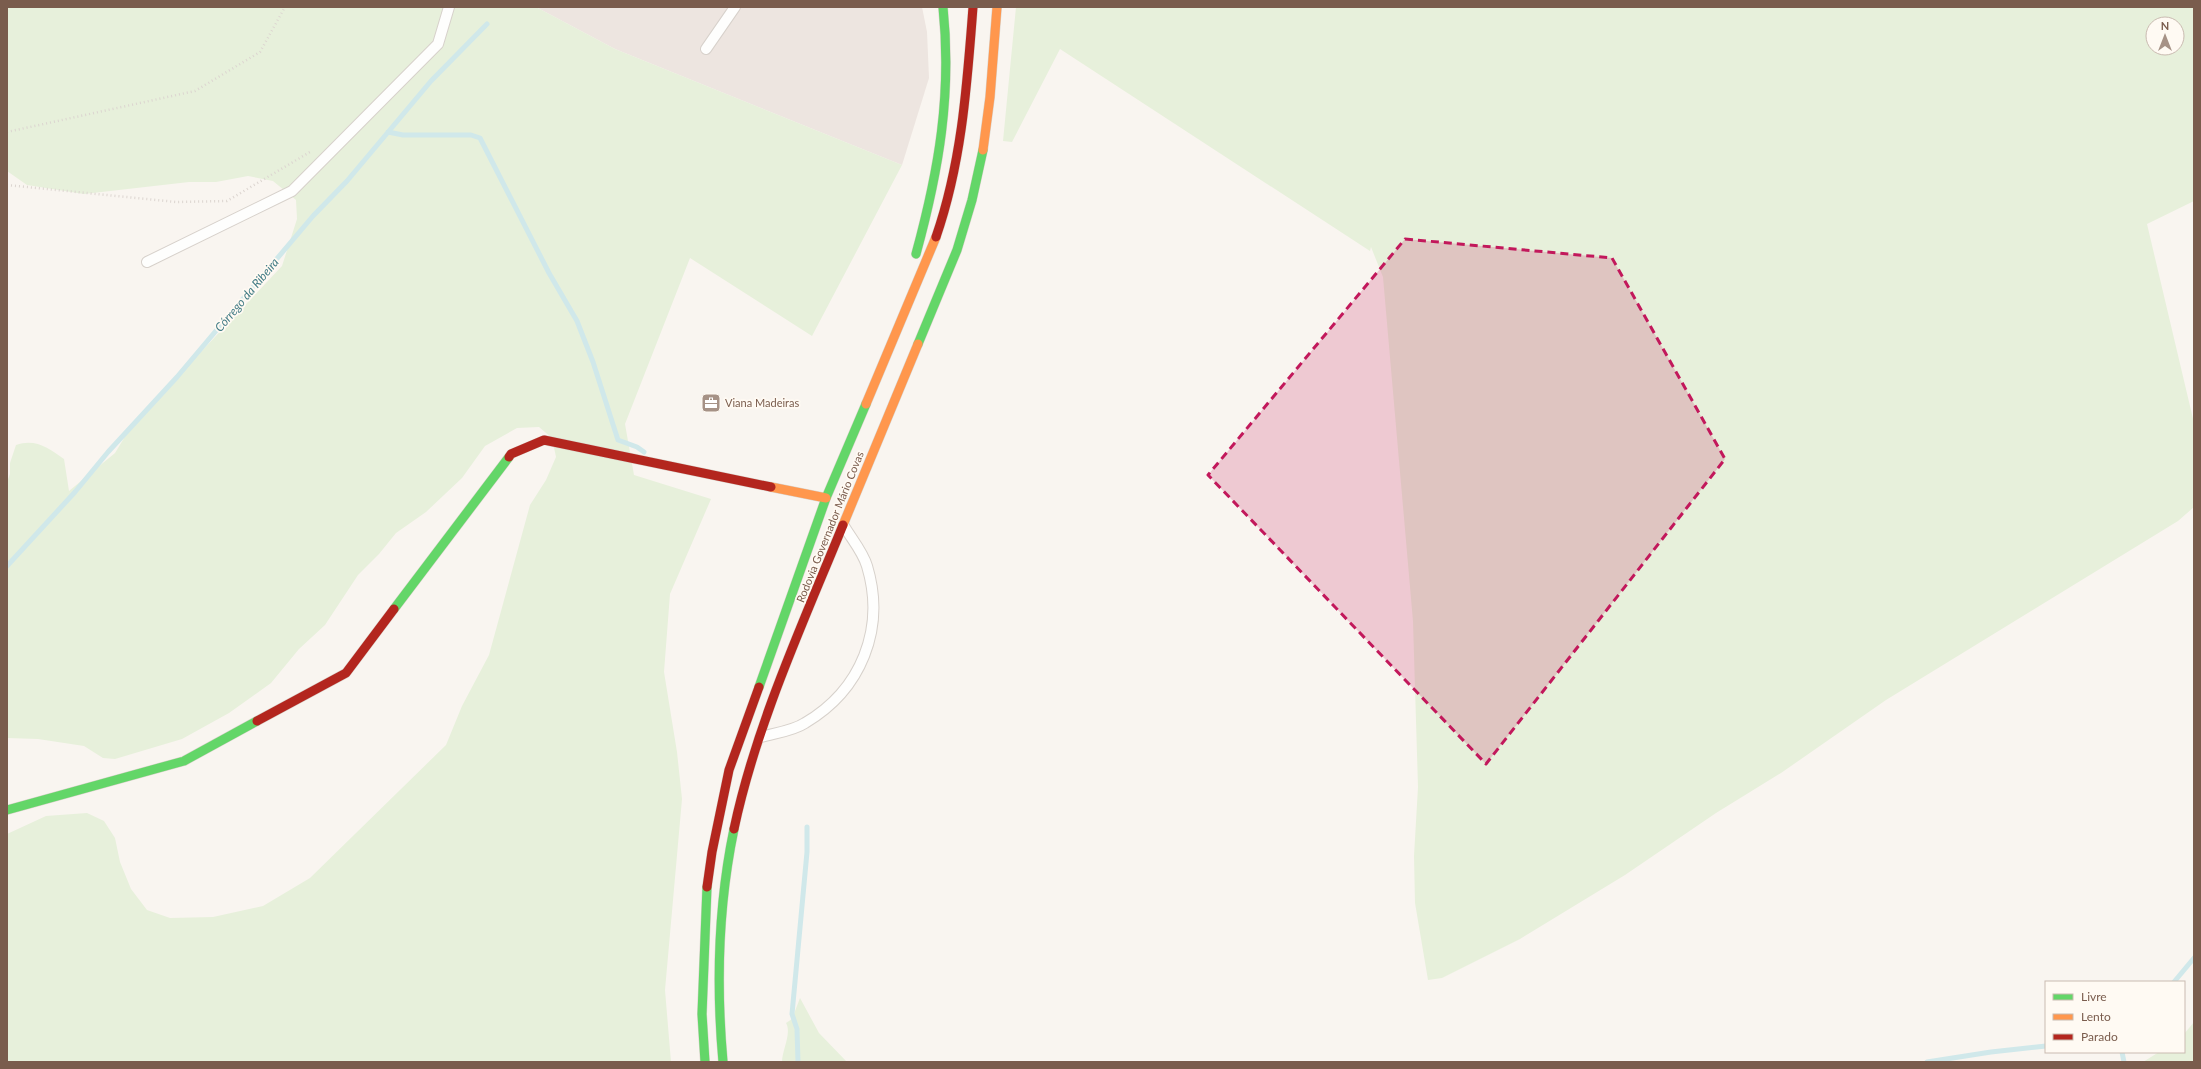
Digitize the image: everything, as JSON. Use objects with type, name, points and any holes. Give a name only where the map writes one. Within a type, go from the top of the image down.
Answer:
[{"type":"main road","points":[[859,421],[912,268],[935,179],[944,120],[947,52],[943,7]]},
{"type":"main road","name":"Rodovia Governador Mário Covas","points":[[705,1062],[702,1014],[706,895],[722,803],[730,770],[826,498],[934,242],[945,210],[953,178],[964,115],[973,7]]},
{"type":"main road","name":"Rodovia Governador Mário Covas","points":[[723,1062],[719,957],[724,903],[736,818],[746,777],[759,738],[843,525],[957,250],[968,217],[977,183],[988,117],[997,7]]},
{"type":"main road","points":[[7,810],[184,761],[346,673],[511,454],[544,440],[826,498]]},
{"type":"lane","points":[[147,262],[292,191],[438,44],[449,7]]},
{"type":"lane","points":[[706,49],[734,7]]},
{"type":"lane","points":[[759,738],[804,724],[841,696],[866,656],[874,611],[867,565],[843,525]]},
{"type":"path","points":[[7,132],[195,91],[260,52],[285,7]]},
{"type":"path","points":[[7,185],[176,202],[227,201],[314,150]]},
{"type":"highlighted area","points":[[1405,239],[1612,258],[1725,459],[1486,764],[1208,475]]},
{"type":"shaded area","points":[[536,7],[922,7],[927,32],[929,78],[902,165],[615,49]]},
{"type":"green space","points":[[7,7],[536,7],[615,49],[902,165],[812,336],[690,258],[625,424],[634,475],[711,499],[670,594],[664,672],[677,752],[682,799],[665,990],[671,1062],[7,1062],[7,834],[46,816],[87,813],[104,821],[115,838],[120,862],[131,889],[147,910],[170,918],[213,917],[263,906],[310,878],[446,745],[462,706],[489,655],[530,505],[546,480],[556,457],[552,438],[539,427],[517,428],[485,446],[462,478],[426,512],[396,533],[379,554],[358,575],[325,625],[299,649],[271,683],[229,713],[182,739],[115,759],[103,758],[84,746],[38,739],[7,738],[7,482],[10,474],[10,463],[16,445],[23,443],[36,443],[53,451],[64,459],[69,491],[115,453],[132,425],[282,266],[297,219],[296,200],[273,181],[248,176],[216,182],[189,182],[84,194],[27,185],[7,171]]},
{"type":"green space","points":[[1016,7],[2194,7],[2194,201],[2147,224],[2194,423],[2194,507],[2178,521],[1886,700],[1781,773],[1716,813],[1625,875],[1520,939],[1442,978],[1428,980],[1415,903],[1414,856],[1418,787],[1413,621],[1383,277],[1371,247],[1370,251],[1060,49],[1012,142],[1003,141]]},
{"type":"green space","points":[[800,998],[819,1033],[847,1062],[782,1062],[788,1032],[786,1023],[792,1019]]},
{"type":"green space","points":[[2194,1022],[2194,1062],[2143,1062],[2157,1053],[2185,1053],[2185,1033]]},
{"type":"waterway","name":"Córrego da Ribeira","points":[[7,566],[177,377],[313,216],[347,181],[431,81],[487,24]]},
{"type":"waterway","points":[[388,132],[403,135],[471,135],[480,138],[549,273],[577,321],[593,362],[618,440],[637,447],[644,452]]},
{"type":"waterway","points":[[798,1062],[797,1029],[792,1014],[807,852],[807,827]]},
{"type":"waterway","points":[[2175,981],[2194,958]]},
{"type":"waterway","points":[[1927,1062],[1991,1052],[2045,1046]]},
{"type":"waterway","points":[[2122,1053],[2124,1062]]},
{"type":"traffic: fast","points":[[916,254],[931,192],[942,132],[946,70],[943,7]]},
{"type":"traffic: fast","points":[[918,344],[957,250],[972,200],[983,150]]},
{"type":"traffic: fast","points":[[759,687],[826,498],[866,404]]},
{"type":"traffic: fast","points":[[394,609],[509,457]]},
{"type":"traffic: fast","points":[[7,810],[184,761],[257,721]]},
{"type":"traffic: fast","points":[[723,1062],[719,974],[720,945],[725,887],[734,829]]},
{"type":"traffic: fast","points":[[705,1062],[702,1014],[707,887]]},
{"type":"traffic: slow","points":[[983,150],[990,97],[997,7]]},
{"type":"traffic: slow","points":[[866,404],[936,237]]},
{"type":"traffic: slow","points":[[843,525],[918,344]]},
{"type":"traffic: slow","points":[[771,487],[826,498]]},
{"type":"traffic: jam","points":[[936,237],[945,209],[958,152],[966,94],[973,7]]},
{"type":"traffic: jam","points":[[509,457],[511,454],[544,440],[771,487]]},
{"type":"traffic: jam","points":[[734,829],[743,790],[768,713],[797,637],[843,525]]},
{"type":"traffic: jam","points":[[257,721],[346,673],[394,609]]},
{"type":"traffic: jam","points":[[707,887],[712,852],[729,770],[759,687]]},
{"type":"place","name":"Viana Madeiras","points":[[711,403]]}]
